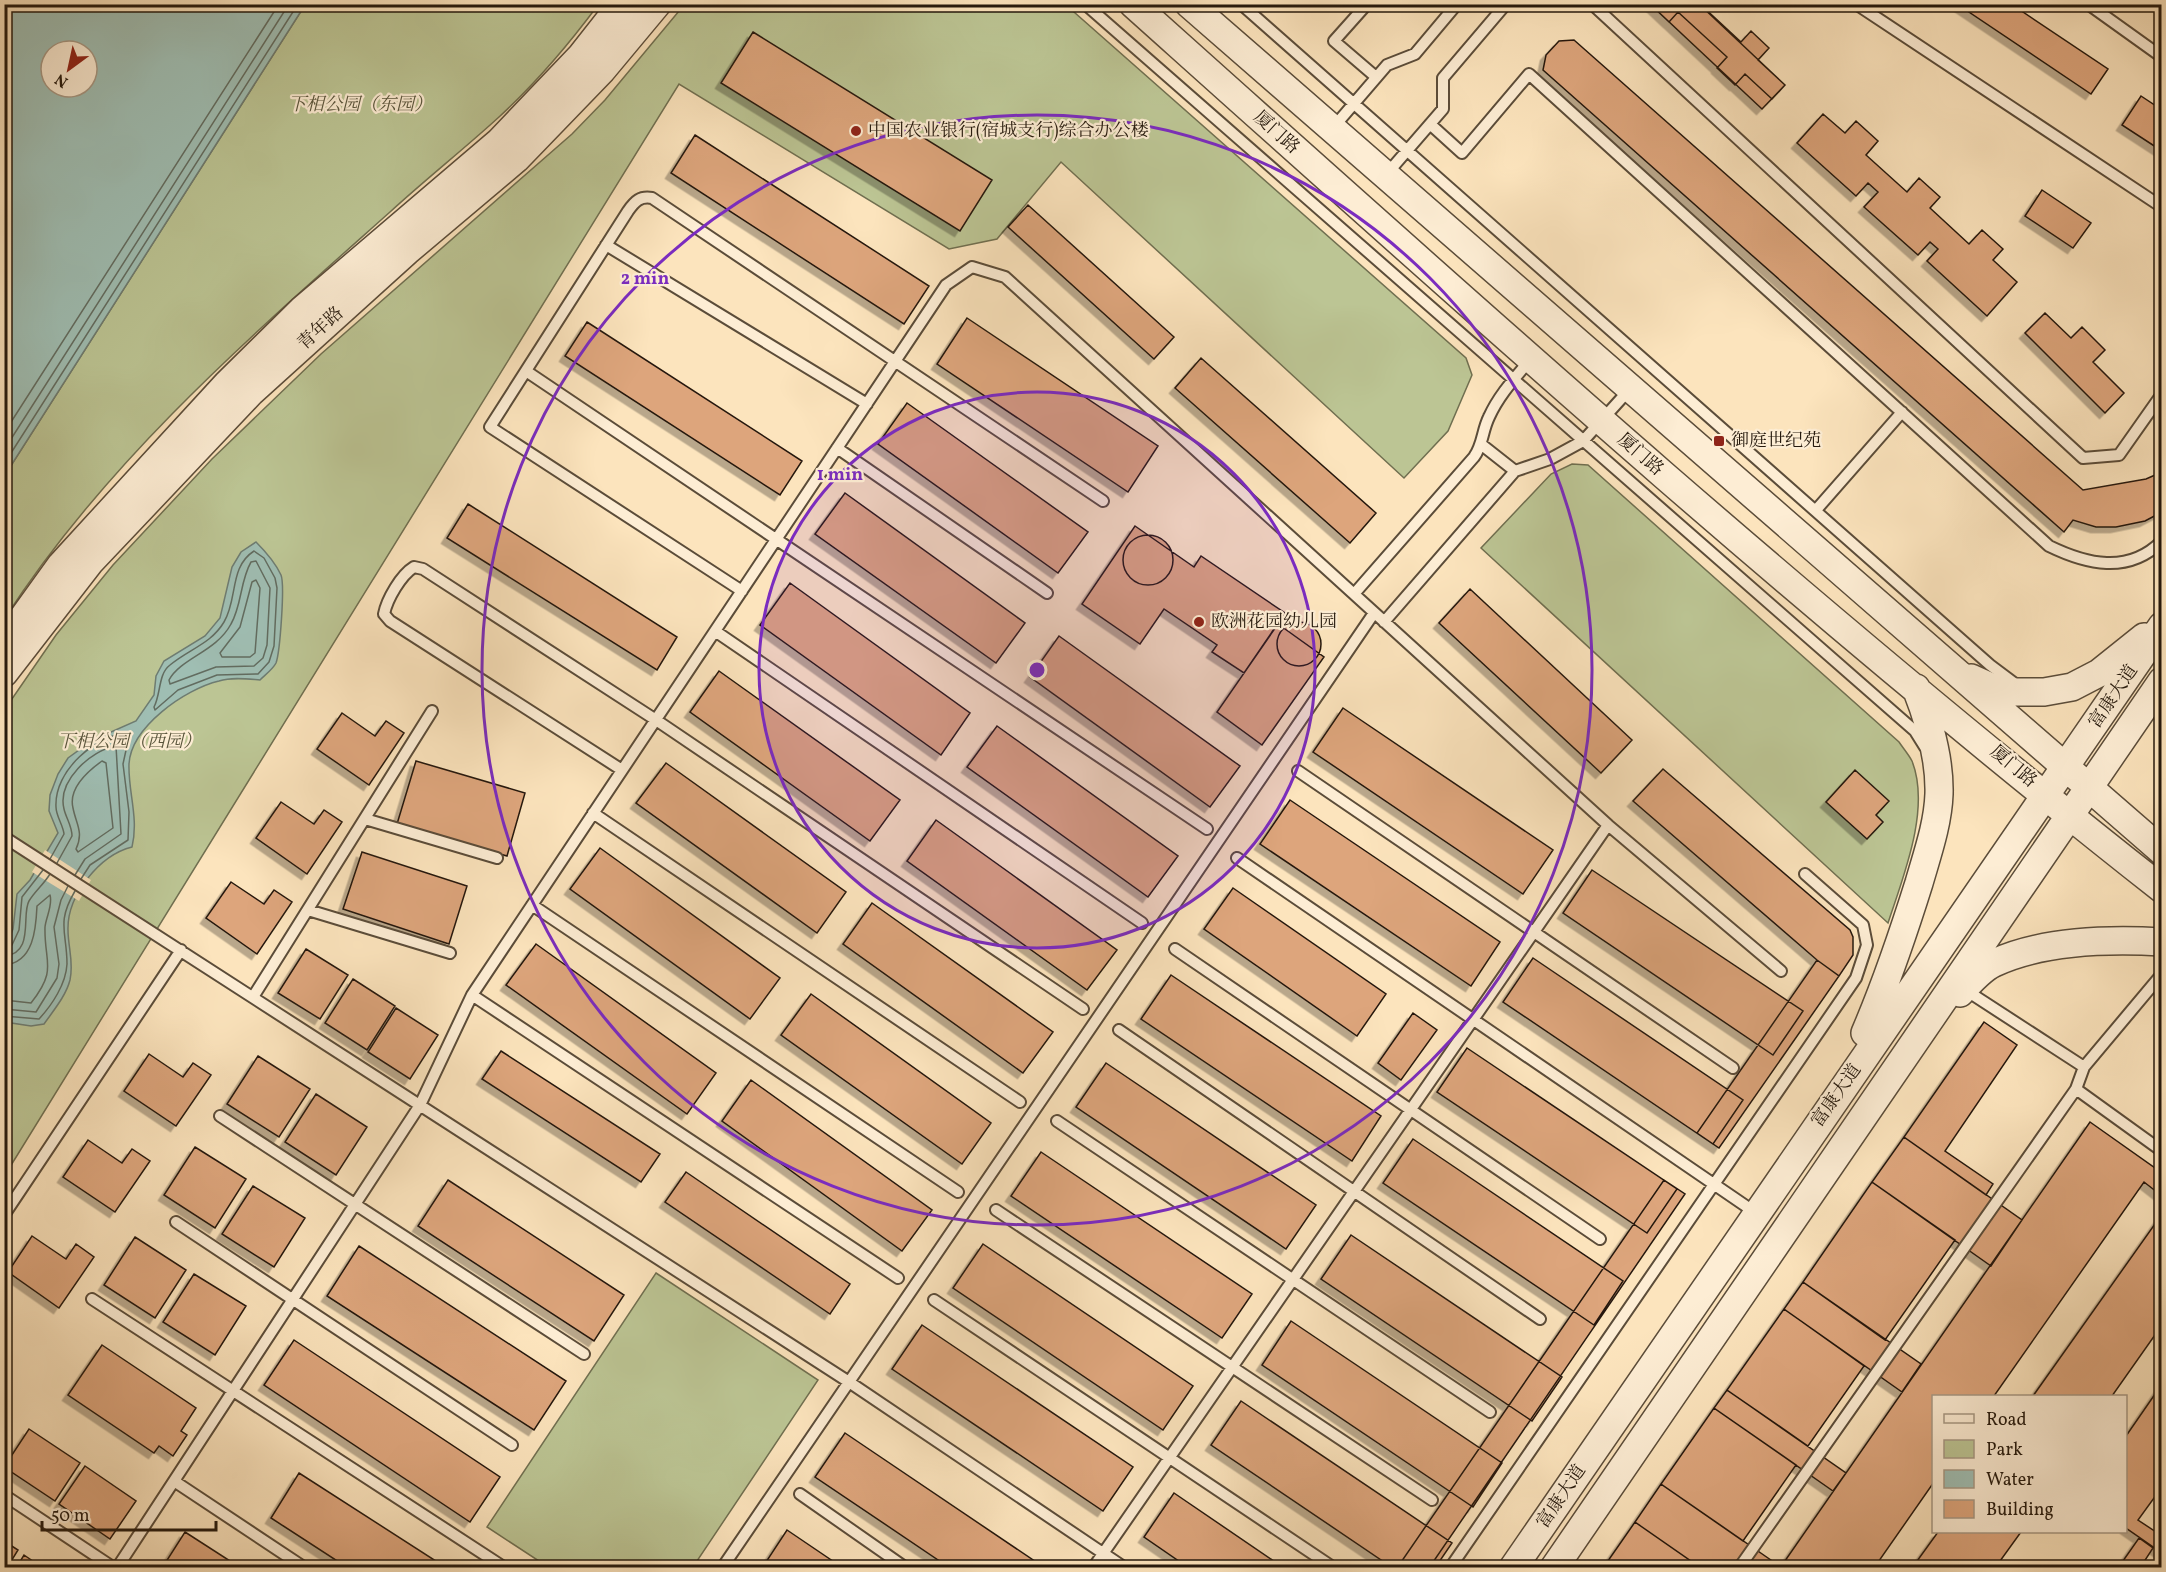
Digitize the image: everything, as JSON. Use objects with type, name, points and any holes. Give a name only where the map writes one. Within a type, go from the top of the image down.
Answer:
[{"type":"street","name":"青年路","points":[[4,644],[61,565],[227,384],[302,310],[499,142],[581,56],[622,4]]},
{"type":"street","name":"青年路","points":[[4,673],[90,562],[251,392],[407,251],[516,159],[602,70],[657,4]]},
{"type":"street","name":"厦门路","points":[[1133,4],[1522,370],[1592,431],[1782,577],[2162,889]]},
{"type":"street","name":"厦门路","points":[[1189,4],[1946,666],[2162,851]]},
{"type":"street","points":[[1946,666],[2002,692],[2072,687],[2099,674],[2162,619]]},
{"type":"street","name":"富康大道","points":[[1514,1568],[1839,1092],[2162,626]]},
{"type":"street","name":"富康大道","points":[[1554,1568],[2162,681]]},
{"type":"street","points":[[1839,1092],[1883,992],[1930,845],[1939,795],[1938,769],[1928,721],[1915,687]]},
{"type":"street","points":[[1867,1109],[1964,989],[1993,963],[2033,951],[2082,941],[2115,939],[2162,942]]},
{"type":"lane","points":[[1085,4],[1522,370],[1502,392],[1487,420],[1482,445],[1474,457],[1353,594]]},
{"type":"lane","points":[[1241,4],[1355,102],[1990,665],[2026,692]]},
{"type":"lane","points":[[1367,4],[1334,41],[1376,77]]},
{"type":"lane","points":[[1332,130],[1387,65],[1415,54],[1457,4]]},
{"type":"lane","points":[[1385,176],[1443,109],[1443,78],[1506,4]]},
{"type":"lane","points":[[1592,4],[2083,458],[2119,455],[2162,394]]},
{"type":"lane","points":[[1856,4],[2162,207]]},
{"type":"lane","points":[[2088,4],[2162,57]]},
{"type":"lane","points":[[1430,124],[1462,153],[1529,74],[2049,546],[2077,560],[2120,563],[2141,556],[2162,541]]},
{"type":"lane","points":[[742,591],[490,428],[606,244],[635,201],[643,197],[652,198],[894,363],[1103,501]]},
{"type":"lane","points":[[606,244],[867,404]]},
{"type":"lane","points":[[4,1496],[115,1568],[420,1105],[472,995],[946,285],[972,267],[1005,278],[1608,825],[1781,971]]},
{"type":"lane","points":[[525,371],[777,538],[1207,829]]},
{"type":"lane","points":[[1384,621],[1515,471],[1550,459],[1592,431],[1629,390]]},
{"type":"lane","points":[[1816,510],[1902,412]]},
{"type":"lane","points":[[1592,431],[1915,731],[1938,769]]},
{"type":"lane","points":[[1482,445],[1515,471]]},
{"type":"lane","points":[[837,448],[1047,594]]},
{"type":"lane","points":[[622,770],[390,621],[384,614],[386,605],[408,571],[414,567],[423,569],[656,720],[1083,1009]]},
{"type":"lane","points":[[722,1568],[1374,613]]},
{"type":"lane","points":[[715,631],[1142,923]]},
{"type":"lane","points":[[253,997],[432,711]]},
{"type":"lane","points":[[1298,771],[1733,1068]]},
{"type":"lane","points":[[593,813],[1020,1102]]},
{"type":"lane","points":[[365,819],[497,858]]},
{"type":"lane","points":[[1093,1568],[1608,825]]},
{"type":"lane","points":[[4,837],[849,1382],[1125,1568]]},
{"type":"lane","points":[[1237,858],[1756,1214]]},
{"type":"lane","points":[[1450,1568],[1848,992],[1863,962],[1867,945],[1863,925],[1805,874]]},
{"type":"lane","points":[[532,904],[958,1192]]},
{"type":"lane","points":[[308,910],[450,954]]},
{"type":"lane","points":[[4,1215],[181,950]]},
{"type":"lane","points":[[1175,950],[1600,1239]]},
{"type":"lane","points":[[1739,1568],[2076,1089],[2084,1067],[2162,974]]},
{"type":"lane","points":[[1964,989],[2084,1067]]},
{"type":"lane","points":[[472,995],[898,1278]]},
{"type":"lane","points":[[1119,1030],[1540,1319]]},
{"type":"lane","points":[[2076,1089],[2162,1151]]},
{"type":"lane","points":[[220,1116],[584,1354]]},
{"type":"lane","points":[[1057,1121],[1490,1412]]},
{"type":"lane","points":[[996,1210],[1432,1500]]},
{"type":"lane","points":[[176,1222],[512,1445]]},
{"type":"lane","points":[[92,1299],[506,1568]]},
{"type":"lane","points":[[934,1300],[1334,1568]]},
{"type":"lane","points":[[174,1481],[305,1568]]},
{"type":"lane","points":[[800,1494],[906,1568]]},
{"type":"green space","name":"下相公园（东园）","points":[[305,5],[598,5],[526,91],[234,353],[184,402],[89,505],[45,560],[5,618],[5,475]]},
{"type":"green space","name":"下相公园（西园）","points":[[684,5],[1066,5],[1466,358],[1472,375],[1448,431],[1404,478],[1061,162],[997,239],[949,249],[679,84],[5,1175],[5,709],[56,635],[113,565],[212,459],[321,354],[572,134],[605,100]]},
{"type":"green space","points":[[1572,464],[1588,465],[1899,742],[1908,754],[1917,780],[1917,821],[1913,843],[1888,923],[1481,548],[1551,474]]},
{"type":"green space","points":[[656,1273],[818,1380],[693,1567],[548,1567],[487,1527]]},
{"type":"water","points":[[4,5],[305,5],[5,475]]},
{"type":"water","points":[[256,542],[276,566],[282,581],[282,619],[276,663],[260,680],[224,680],[191,692],[162,712],[139,737],[132,750],[129,764],[134,815],[132,847],[108,858],[97,868],[79,890],[73,903],[68,930],[71,973],[66,992],[44,1024],[31,1026],[5,1022],[5,948],[13,929],[17,894],[30,880],[58,833],[49,811],[50,795],[58,774],[68,758],[93,740],[136,721],[154,695],[156,676],[164,661],[205,636],[220,618],[232,567],[241,552]]},
{"type":"pier","points":[[45,850],[91,880],[79,901],[32,872]]},
{"type":"building","points":[[1650,4],[1700,4],[1741,42],[1751,31],[1769,48],[1758,60],[1785,85],[1772,99],[1745,74],[1735,85],[1717,68],[1727,57],[1678,12],[1669,22]]},
{"type":"building","points":[[1650,4],[1699,4],[1785,85],[1762,109]]},
{"type":"building","points":[[1957,4],[2011,4],[2108,69],[2091,94]]},
{"type":"building","name":"中国农业银行(宿城支行)综合办公楼","points":[[753,32],[992,180],[960,231],[721,83]]},
{"type":"building","points":[[1574,40],[2083,490],[2146,479],[2162,472],[2162,512],[2145,521],[2116,527],[2096,527],[2073,520],[2064,532],[1543,70],[1546,55],[1559,41]]},
{"type":"building","points":[[2141,96],[2162,110],[2162,151],[2122,125]]},
{"type":"building","points":[[1823,114],[1845,133],[1856,121],[1878,141],[1866,155],[1907,192],[1919,178],[1940,197],[1930,208],[1969,244],[1982,230],[2003,249],[1993,260],[2017,282],[1987,316],[1927,261],[1938,249],[1930,242],[1918,255],[1864,207],[1878,192],[1868,183],[1856,196],[1797,143]]},
{"type":"building","points":[[695,135],[929,286],[904,324],[671,173]]},
{"type":"building","points":[[2042,190],[2091,223],[2073,248],[2025,216]]},
{"type":"building","points":[[1028,205],[1174,337],[1154,359],[1008,227]]},
{"type":"building","points":[[2045,313],[2071,338],[2082,327],[2105,350],[2093,362],[2124,393],[2105,413],[2025,333]]},
{"type":"building","points":[[967,318],[1158,446],[1128,492],[937,364]]},
{"type":"building","points":[[587,322],[802,461],[780,495],[565,356]]},
{"type":"building","points":[[1201,358],[1376,513],[1350,543],[1175,388]]},
{"type":"building","points":[[907,403],[1088,532],[1058,573],[878,444]]},
{"type":"building","points":[[845,493],[1025,623],[996,663],[815,534]]},
{"type":"building","points":[[468,504],[677,637],[657,670],[447,538]]},
{"type":"building","points":[[1135,526],[1194,567],[1201,556],[1285,613],[1244,673],[1212,652],[1217,645],[1164,609],[1140,644],[1082,604]]},
{"type":"building","points":[[1148,535],[1166,542],[1173,560],[1166,578],[1148,585],[1130,578],[1123,560],[1130,542]]},
{"type":"building","points":[[790,583],[970,713],[941,755],[760,625]]},
{"type":"building","points":[[1470,589],[1632,740],[1601,773],[1439,623]]},
{"type":"building","points":[[1299,622],[1315,628],[1321,644],[1315,660],[1299,666],[1283,660],[1277,644],[1283,628]]},
{"type":"building","points":[[1278,624],[1324,657],[1262,745],[1217,712]]},
{"type":"building","points":[[1059,636],[1240,766],[1210,807],[1030,677]]},
{"type":"building","points":[[719,671],[900,800],[870,841],[690,712]]},
{"type":"building","points":[[1343,708],[1553,850],[1523,894],[1313,752]]},
{"type":"building","points":[[342,713],[375,736],[386,721],[404,733],[369,785],[317,749]]},
{"type":"building","points":[[997,726],[1178,856],[1148,897],[967,767]]},
{"type":"building","points":[[416,761],[525,793],[507,856],[397,824]]},
{"type":"building","points":[[666,763],[846,892],[817,933],[636,803]]},
{"type":"building","points":[[1663,769],[1850,930],[1853,937],[1853,955],[1839,976],[1817,960],[1633,801]]},
{"type":"building","points":[[1855,770],[1889,801],[1876,815],[1883,822],[1867,839],[1826,802]]},
{"type":"building","points":[[1290,800],[1500,942],[1471,986],[1260,844]]},
{"type":"building","points":[[281,802],[314,824],[324,810],[342,822],[307,874],[256,838]]},
{"type":"building","points":[[936,820],[1117,950],[1087,990],[907,861]]},
{"type":"building","points":[[600,848],[780,978],[750,1019],[570,889]]},
{"type":"building","points":[[362,852],[467,886],[449,944],[343,909]]},
{"type":"building","points":[[1592,870],[1803,1011],[1773,1055],[1563,913]]},
{"type":"building","points":[[231,882],[264,904],[274,890],[292,902],[257,954],[206,918]]},
{"type":"building","points":[[1233,888],[1386,994],[1357,1036],[1204,929]]},
{"type":"building","points":[[872,903],[1053,1032],[1023,1073],[843,944]]},
{"type":"building","points":[[536,944],[716,1073],[687,1114],[506,985]]},
{"type":"building","points":[[306,949],[348,975],[320,1019],[278,993]]},
{"type":"building","points":[[1533,958],[1743,1100],[1713,1144],[1503,1002]]},
{"type":"building","points":[[1817,960],[1839,976],[1719,1148],[1697,1133]]},
{"type":"building","points":[[1171,975],[1381,1116],[1352,1161],[1141,1019]]},
{"type":"building","points":[[353,979],[395,1006],[367,1050],[325,1023]]},
{"type":"building","points":[[811,994],[991,1123],[962,1164],[781,1035]]},
{"type":"building","points":[[396,1008],[438,1035],[410,1079],[368,1052]]},
{"type":"building","points":[[1413,1013],[1437,1030],[1401,1080],[1378,1063]]},
{"type":"building","points":[[1984,1022],[2017,1045],[1945,1151],[1993,1184],[1986,1195],[1904,1137]]},
{"type":"building","points":[[1467,1048],[1677,1189],[1647,1233],[1437,1092]]},
{"type":"building","points":[[501,1051],[660,1154],[641,1182],[482,1079]]},
{"type":"building","points":[[149,1054],[183,1077],[193,1063],[211,1075],[176,1126],[124,1091]]},
{"type":"building","points":[[258,1056],[310,1089],[279,1137],[227,1104]]},
{"type":"building","points":[[1106,1063],[1316,1205],[1286,1249],[1076,1107]]},
{"type":"building","points":[[751,1080],[932,1210],[902,1251],[722,1121]]},
{"type":"building","points":[[316,1094],[367,1127],[336,1175],[285,1142]]},
{"type":"building","points":[[2090,1122],[2162,1173],[2162,1196],[2144,1182],[1995,1395],[1932,1395],[1932,1485],[1874,1568],[1780,1568]]},
{"type":"building","points":[[1904,1137],[2022,1220],[1991,1266],[1872,1182]]},
{"type":"building","points":[[1413,1139],[1623,1281],[1594,1325],[1383,1183]]},
{"type":"building","points":[[88,1140],[122,1163],[132,1149],[150,1161],[115,1212],[63,1177]]},
{"type":"building","points":[[195,1147],[246,1179],[215,1228],[164,1195]]},
{"type":"building","points":[[1041,1152],[1252,1294],[1222,1338],[1011,1196]]},
{"type":"building","points":[[686,1172],[850,1284],[830,1314],[665,1202]]},
{"type":"building","points":[[448,1180],[624,1295],[594,1341],[418,1226]]},
{"type":"building","points":[[1664,1180],[1685,1194],[1429,1568],[1397,1568]]},
{"type":"building","points":[[1872,1182],[1955,1240],[1885,1340],[1803,1282]]},
{"type":"building","points":[[253,1186],[305,1218],[274,1267],[222,1234]]},
{"type":"building","points":[[2162,1214],[2162,1325],[2113,1395],[2034,1395]]},
{"type":"building","points":[[1351,1235],[1562,1377],[1532,1421],[1321,1279]]},
{"type":"building","points":[[32,1236],[66,1259],[76,1244],[94,1257],[59,1308],[8,1272]]},
{"type":"building","points":[[135,1237],[186,1270],[155,1318],[104,1285]]},
{"type":"building","points":[[983,1244],[1193,1386],[1163,1430],[953,1288]]},
{"type":"building","points":[[359,1246],[566,1381],[534,1430],[327,1296]]},
{"type":"building","points":[[194,1274],[246,1306],[215,1355],[163,1322]]},
{"type":"building","points":[[1803,1282],[1921,1364],[1902,1392],[1784,1309]]},
{"type":"building","points":[[1784,1309],[1864,1366],[1808,1446],[1727,1390]]},
{"type":"building","points":[[1291,1321],[1502,1463],[1473,1507],[1262,1365]]},
{"type":"building","points":[[922,1325],[1133,1467],[1103,1511],[892,1369]]},
{"type":"building","points":[[294,1340],[500,1477],[470,1522],[264,1385]]},
{"type":"building","points":[[102,1345],[196,1408],[181,1431],[187,1435],[173,1456],[159,1446],[154,1453],[68,1395]]},
{"type":"building","points":[[2162,1384],[2162,1487],[2138,1520],[2162,1536],[2162,1553],[2127,1529],[2127,1435]]},
{"type":"building","points":[[1727,1390],[1846,1473],[1833,1491],[1714,1408]]},
{"type":"building","points":[[1241,1401],[1452,1543],[1435,1568],[1393,1568],[1211,1445]]},
{"type":"building","points":[[1714,1408],[1796,1465],[1743,1541],[1661,1484]]},
{"type":"building","points":[[29,1429],[80,1463],[55,1501],[4,1467]]},
{"type":"building","points":[[845,1433],[1045,1568],[950,1568],[815,1477]]},
{"type":"building","points":[[85,1466],[136,1501],[110,1539],[59,1504]]},
{"type":"building","points":[[299,1473],[439,1563],[436,1568],[348,1568],[271,1518]]},
{"type":"building","points":[[1661,1484],[1781,1567],[1701,1568],[1635,1522]]},
{"type":"building","points":[[1174,1493],[1284,1568],[1189,1568],[1144,1537]]},
{"type":"building","points":[[1635,1522],[1701,1568],[1603,1568]]},
{"type":"building","points":[[787,1530],[843,1568],[762,1568]]},
{"type":"building","points":[[185,1532],[241,1568],[162,1568]]},
{"type":"building","points":[[1937,1533],[2020,1533],[1995,1568],[1912,1568]]},
{"type":"building","points":[[2139,1538],[2153,1548],[2140,1568],[2118,1568]]},
{"type":"building","points":[[4,1541],[18,1550],[7,1568],[4,1568]]},
{"type":"building","points":[[24,1555],[43,1568],[16,1568]]},
{"type":"place","name":"中国农业银行(宿城支行)综合办公楼","points":[[856,131]]},
{"type":"place","name":"御庭世纪苑","points":[[1719,441]]},
{"type":"place","name":"欧洲花园幼儿园","points":[[1199,622]]}]
